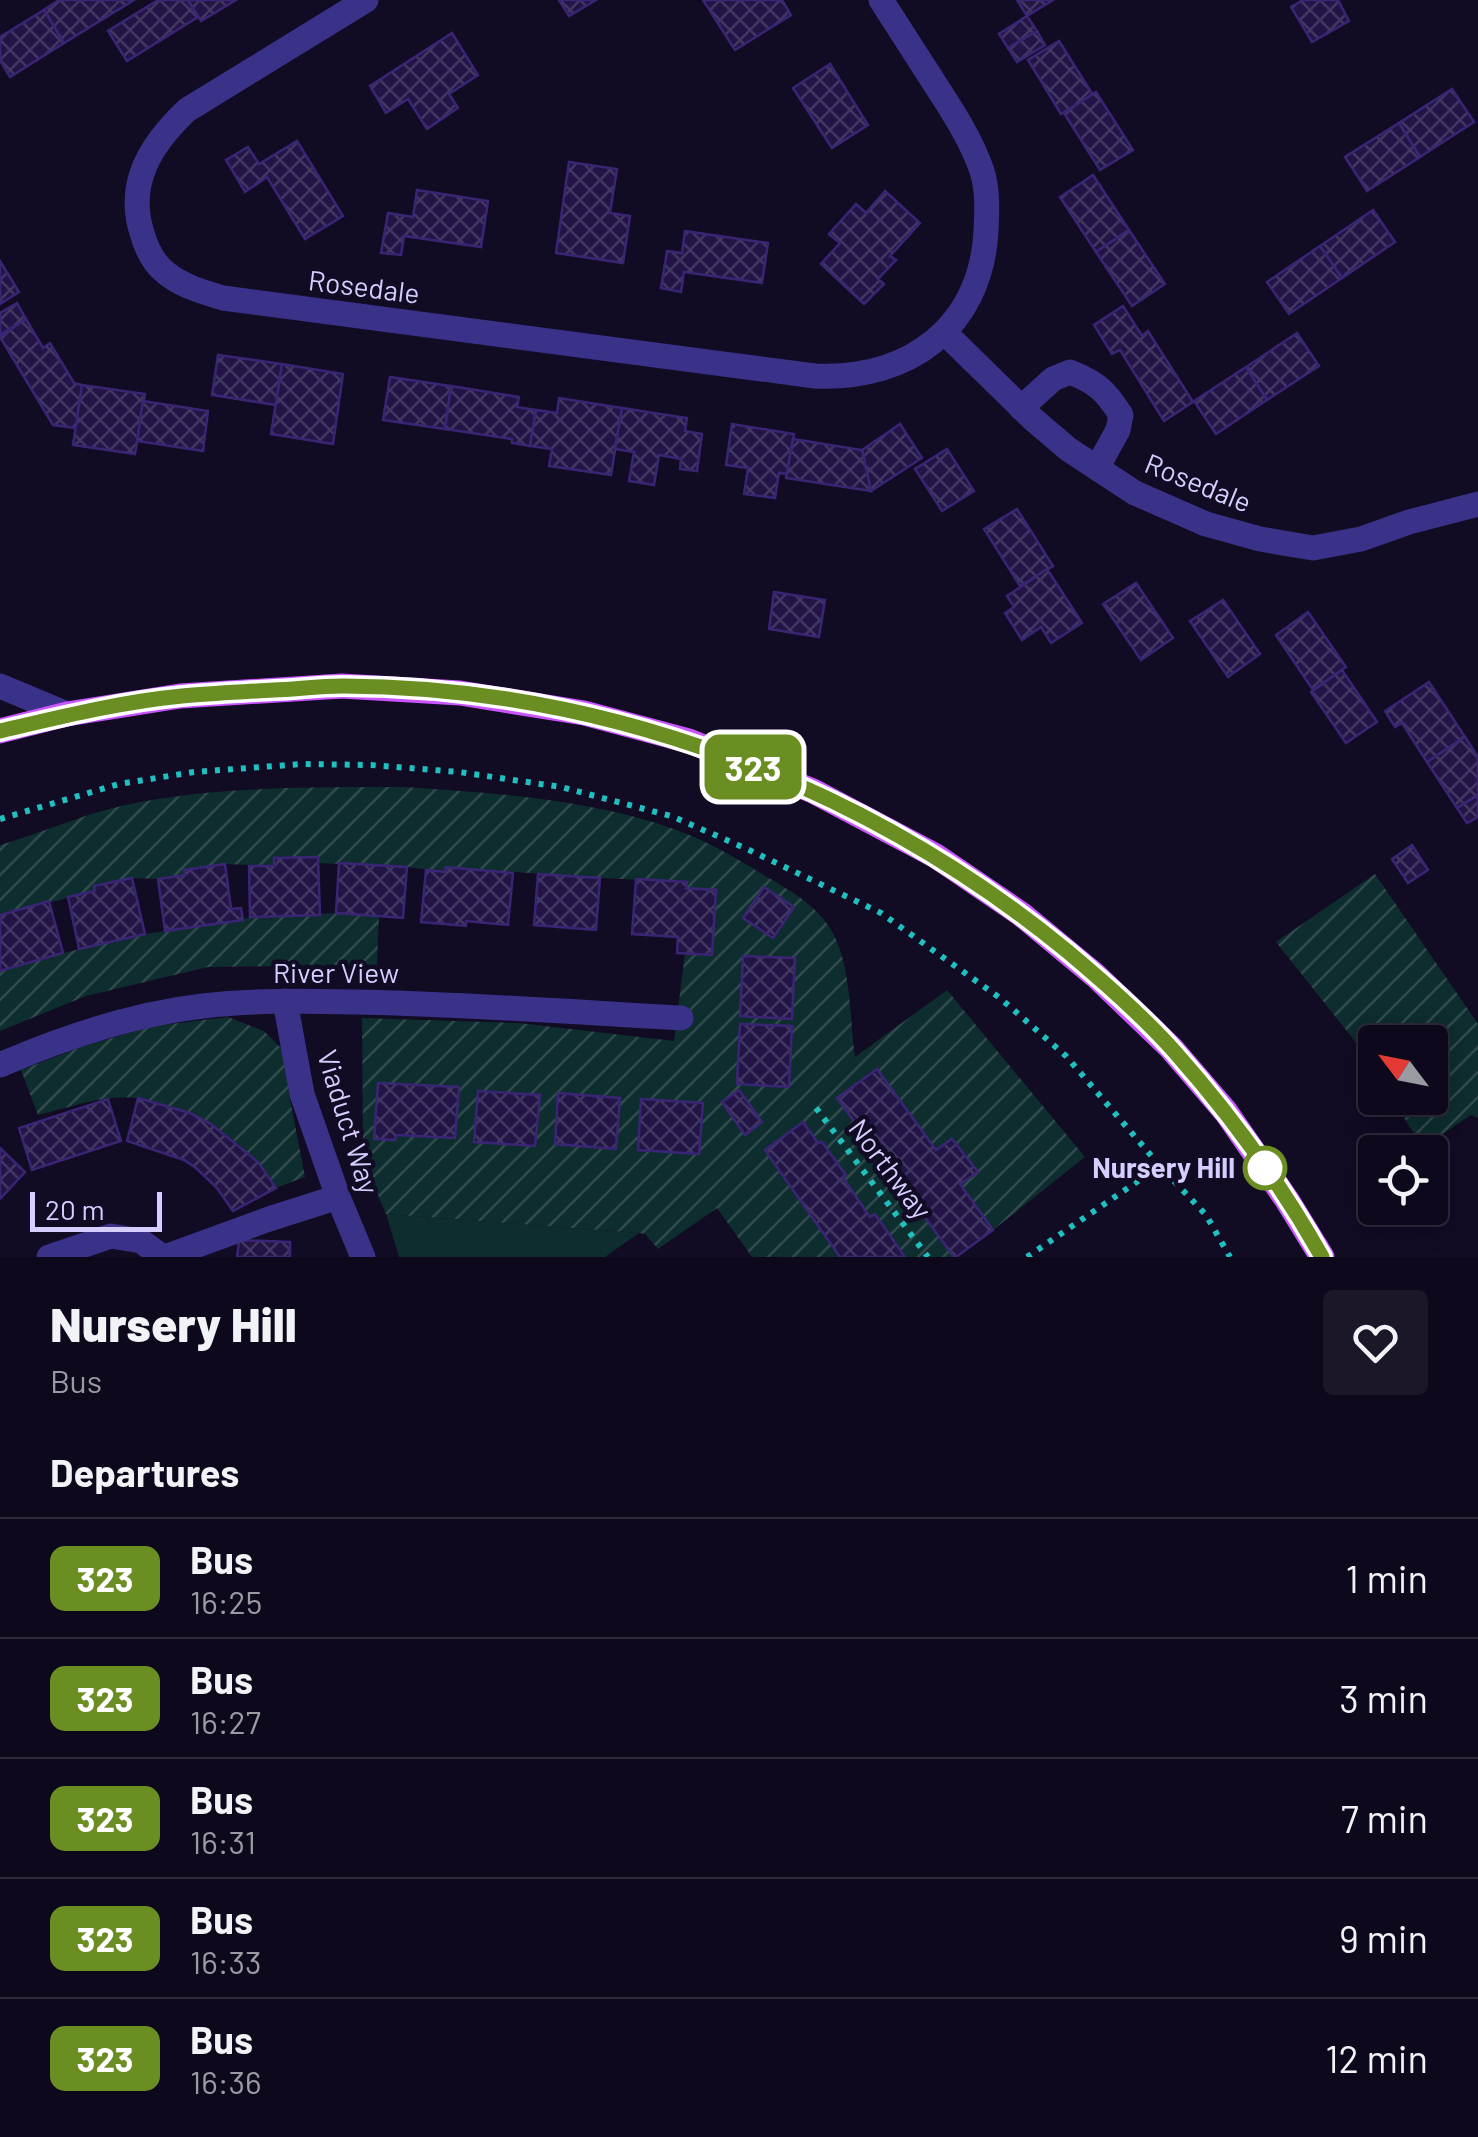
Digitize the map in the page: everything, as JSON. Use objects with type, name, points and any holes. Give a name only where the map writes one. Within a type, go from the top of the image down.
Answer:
[{"type":"main road","points":[[0,731],[67,714],[180,696],[342,686],[460,693],[584,713],[689,741],[812,791],[936,856],[1022,914],[1096,976],[1172,1048],[1226,1112],[1322,1257]]},
{"type":"street","name":"Rosedale","points":[[366,0],[187,110],[166,129],[149,155],[137,185],[137,218],[146,248],[163,272],[222,298],[839,377],[906,360],[946,333],[969,298],[985,249],[988,206],[982,173],[963,128],[882,0]]},
{"type":"street","name":"Rosedale","points":[[946,333],[1068,449],[1136,493],[1206,524],[1312,548],[1361,539],[1478,504]]},
{"type":"street","points":[[1021,408],[1053,379],[1070,372],[1106,393],[1120,415],[1118,430],[1097,468]]},
{"type":"street","points":[[0,686],[67,714]]},
{"type":"street","name":"River View","points":[[0,1065],[133,1019],[204,1006],[285,1001],[398,1003],[681,1018]]},
{"type":"street","name":"Viaduct Way","points":[[285,1001],[302,1094],[364,1257]]},
{"type":"street","points":[[49,1257],[111,1236],[141,1241],[164,1257],[338,1197]]},
{"type":"path","points":[[0,819],[119,784],[194,772],[302,764],[458,772],[561,787],[670,816],[881,913],[1000,998],[1066,1056],[1206,1215],[1230,1257]]},
{"type":"path","name":"Northway","points":[[816,1108],[928,1257]]},
{"type":"path","points":[[1027,1257],[1160,1166]]},
{"type":"green space","points":[[405,787],[575,804],[674,829],[730,855],[798,896],[828,925],[846,971],[855,1057],[947,990],[1085,1157],[993,1230],[960,1184],[977,1172],[952,1139],[936,1150],[838,1098],[954,1257],[905,1257],[875,1215],[870,1217],[823,1142],[818,1143],[803,1122],[765,1151],[840,1257],[752,1257],[717,1208],[658,1249],[645,1234],[639,1233],[386,1214],[363,1151],[362,1018],[519,1023],[674,1041],[685,953],[712,954],[716,890],[686,888],[686,882],[446,867],[445,872],[318,863],[318,857],[274,858],[274,866],[225,864],[185,869],[185,875],[132,878],[0,915],[0,845],[94,813],[160,799],[230,791]]},
{"type":"green space","points":[[1375,874],[1478,1024],[1478,1118],[1471,1115],[1441,1135],[1415,1135],[1402,1115],[1448,1115],[1448,1025],[1358,1025],[1358,1046],[1276,942]]},
{"type":"green space","points":[[336,913],[379,916],[377,965],[208,967],[86,996],[0,1031],[0,971],[145,934],[250,917]]},
{"type":"green space","points":[[228,1017],[264,1031],[281,1048],[305,1177],[276,1188],[242,1148],[215,1127],[144,1099],[99,1100],[38,1115],[21,1070],[154,1026]]},
{"type":"green space","points":[[386,1214],[639,1233],[605,1257],[399,1257]]},
{"type":"building","points":[[59,0],[134,0],[64,43],[44,10]]},
{"type":"building","points":[[158,0],[188,0],[198,17],[127,61],[108,31]]},
{"type":"building","points":[[188,0],[236,0],[201,21]]},
{"type":"building","points":[[559,0],[596,0],[569,16]]},
{"type":"building","points":[[703,0],[782,0],[791,15],[735,50]]},
{"type":"building","points":[[1017,0],[1053,0],[1027,16]]},
{"type":"building","points":[[1303,0],[1338,0],[1349,21],[1312,42],[1291,7]]},
{"type":"building","points":[[44,10],[64,43],[10,77],[0,60],[0,37]]},
{"type":"building","points":[[1027,16],[1037,31],[1008,48],[999,34]]},
{"type":"building","points":[[1037,31],[1045,45],[1017,62],[1008,48]]},
{"type":"building","points":[[452,33],[478,75],[449,94],[458,108],[427,129],[408,99],[386,113],[370,86]]},
{"type":"building","points":[[1059,41],[1093,95],[1061,114],[1028,60]]},
{"type":"building","points":[[830,64],[868,125],[832,148],[793,88]]},
{"type":"building","points":[[1452,89],[1474,122],[1420,157],[1399,123]]},
{"type":"building","points":[[1096,92],[1133,150],[1100,170],[1064,113]]},
{"type":"building","points":[[1399,123],[1420,157],[1367,191],[1345,157]]},
{"type":"building","points":[[297,141],[343,216],[305,239],[267,177],[245,192],[226,160],[248,147],[259,164]]},
{"type":"building","points":[[569,162],[617,169],[610,213],[630,216],[623,263],[556,253]]},
{"type":"building","points":[[1093,175],[1129,230],[1096,252],[1060,197]]},
{"type":"building","points":[[417,190],[488,201],[481,247],[404,236],[401,255],[381,253],[388,213],[413,217]]},
{"type":"building","points":[[885,191],[920,223],[890,256],[896,260],[878,279],[884,284],[864,304],[821,264],[840,243],[829,234],[856,204],[866,213]]},
{"type":"building","points":[[1373,210],[1395,242],[1342,278],[1320,246]]},
{"type":"building","points":[[1129,230],[1165,284],[1132,306],[1096,252]]},
{"type":"building","points":[[685,231],[768,243],[762,283],[684,272],[681,292],[661,288],[667,251],[682,253]]},
{"type":"building","points":[[1320,246],[1342,278],[1289,314],[1267,282]]},
{"type":"building","points":[[0,261],[19,292],[0,304]]},
{"type":"building","points":[[17,303],[26,319],[0,335],[0,313]]},
{"type":"building","points":[[1123,306],[1142,336],[1148,331],[1193,402],[1164,421],[1120,350],[1112,354],[1094,325]]},
{"type":"building","points":[[26,319],[43,348],[50,343],[74,383],[82,385],[76,428],[53,425],[0,337]]},
{"type":"building","points":[[1297,333],[1319,366],[1267,400],[1246,367]]},
{"type":"building","points":[[218,355],[282,364],[276,405],[212,395]]},
{"type":"building","points":[[282,364],[343,374],[333,444],[271,434]]},
{"type":"building","points":[[1246,367],[1267,400],[1216,434],[1194,401]]},
{"type":"building","points":[[390,377],[451,386],[445,429],[383,420]]},
{"type":"building","points":[[82,385],[145,394],[135,454],[73,445]]},
{"type":"building","points":[[451,386],[519,397],[517,407],[536,410],[530,446],[512,443],[512,439],[445,429]]},
{"type":"building","points":[[559,398],[622,408],[611,475],[549,466],[552,449],[530,446],[536,410],[557,413]]},
{"type":"building","points":[[143,401],[208,411],[203,451],[137,441]]},
{"type":"building","points":[[622,408],[687,418],[685,431],[702,434],[697,471],[680,469],[681,459],[659,455],[654,485],[629,481],[634,452],[615,449]]},
{"type":"building","points":[[732,424],[794,434],[787,474],[779,473],[775,498],[744,494],[748,468],[726,465]]},
{"type":"building","points":[[900,424],[922,458],[871,491],[862,450]]},
{"type":"building","points":[[793,439],[862,450],[871,491],[786,478]]},
{"type":"building","points":[[947,449],[974,491],[942,511],[915,469]]},
{"type":"building","points":[[1017,509],[1053,566],[1020,586],[984,529]]},
{"type":"building","points":[[1047,569],[1082,623],[1051,643],[1041,627],[1022,640],[1005,613],[1014,607],[1007,596]]},
{"type":"building","points":[[1136,583],[1173,638],[1141,660],[1103,604]]},
{"type":"building","points":[[774,592],[825,600],[819,637],[769,629]]},
{"type":"building","points":[[1223,600],[1260,654],[1228,677],[1190,621]]},
{"type":"building","points":[[1308,612],[1346,667],[1313,690],[1276,635]]},
{"type":"building","points":[[1342,670],[1377,722],[1346,743],[1311,692]]},
{"type":"building","points":[[1429,682],[1465,737],[1427,762],[1402,723],[1395,727],[1385,711]]},
{"type":"building","points":[[1465,737],[1478,757],[1478,795],[1457,808],[1427,762]]},
{"type":"building","points":[[1478,795],[1478,817],[1467,823],[1457,808]]},
{"type":"building","points":[[1412,845],[1428,870],[1408,883],[1392,859]]},
{"type":"building","points":[[318,857],[320,915],[250,917],[249,866],[274,866],[274,858]]},
{"type":"building","points":[[339,863],[407,867],[403,918],[336,913]]},
{"type":"building","points":[[225,864],[231,909],[241,908],[243,920],[165,931],[158,879],[185,875],[184,870]]},
{"type":"building","points":[[446,867],[513,873],[508,925],[421,922],[426,870],[445,872]]},
{"type":"building","points":[[538,874],[600,878],[596,930],[534,925]]},
{"type":"building","points":[[132,878],[145,934],[79,949],[68,897],[95,891],[94,886]]},
{"type":"building","points":[[636,879],[687,882],[686,888],[716,890],[712,955],[677,953],[678,937],[632,934]]},
{"type":"building","points":[[764,887],[794,907],[773,938],[743,918]]},
{"type":"building","points":[[49,901],[63,953],[0,971],[0,915]]},
{"type":"building","points":[[743,956],[795,958],[792,1019],[740,1016]]},
{"type":"building","points":[[740,1024],[792,1026],[789,1087],[737,1084]]},
{"type":"building","points":[[877,1069],[936,1150],[952,1139],[978,1172],[960,1184],[993,1230],[956,1257],[837,1098]]},
{"type":"building","points":[[378,1083],[459,1087],[455,1138],[396,1135],[395,1140],[374,1139]]},
{"type":"building","points":[[739,1090],[762,1122],[745,1135],[722,1102]]},
{"type":"building","points":[[478,1091],[540,1095],[535,1146],[474,1142]]},
{"type":"building","points":[[558,1093],[620,1098],[616,1149],[555,1144]]},
{"type":"building","points":[[138,1098],[190,1113],[211,1124],[258,1162],[276,1188],[233,1211],[217,1188],[184,1160],[127,1141]]},
{"type":"building","points":[[108,1099],[121,1141],[32,1170],[19,1128]]},
{"type":"building","points":[[641,1099],[703,1103],[699,1154],[638,1150]]},
{"type":"building","points":[[803,1122],[846,1175],[843,1178],[870,1217],[875,1214],[905,1257],[840,1257],[765,1150]]},
{"type":"building","points":[[0,1148],[25,1172],[0,1199]]},
{"type":"building","points":[[239,1240],[290,1242],[290,1257],[237,1257]]},
{"type":"bus line","name":"323","points":[[0,731],[67,714],[180,696],[342,686],[460,693],[584,713],[689,741],[812,791],[936,856],[1022,914],[1096,976],[1172,1048],[1226,1112],[1322,1257]]},
{"type":"place","name":"Nursery Hill","points":[[1265,1168]]}]
